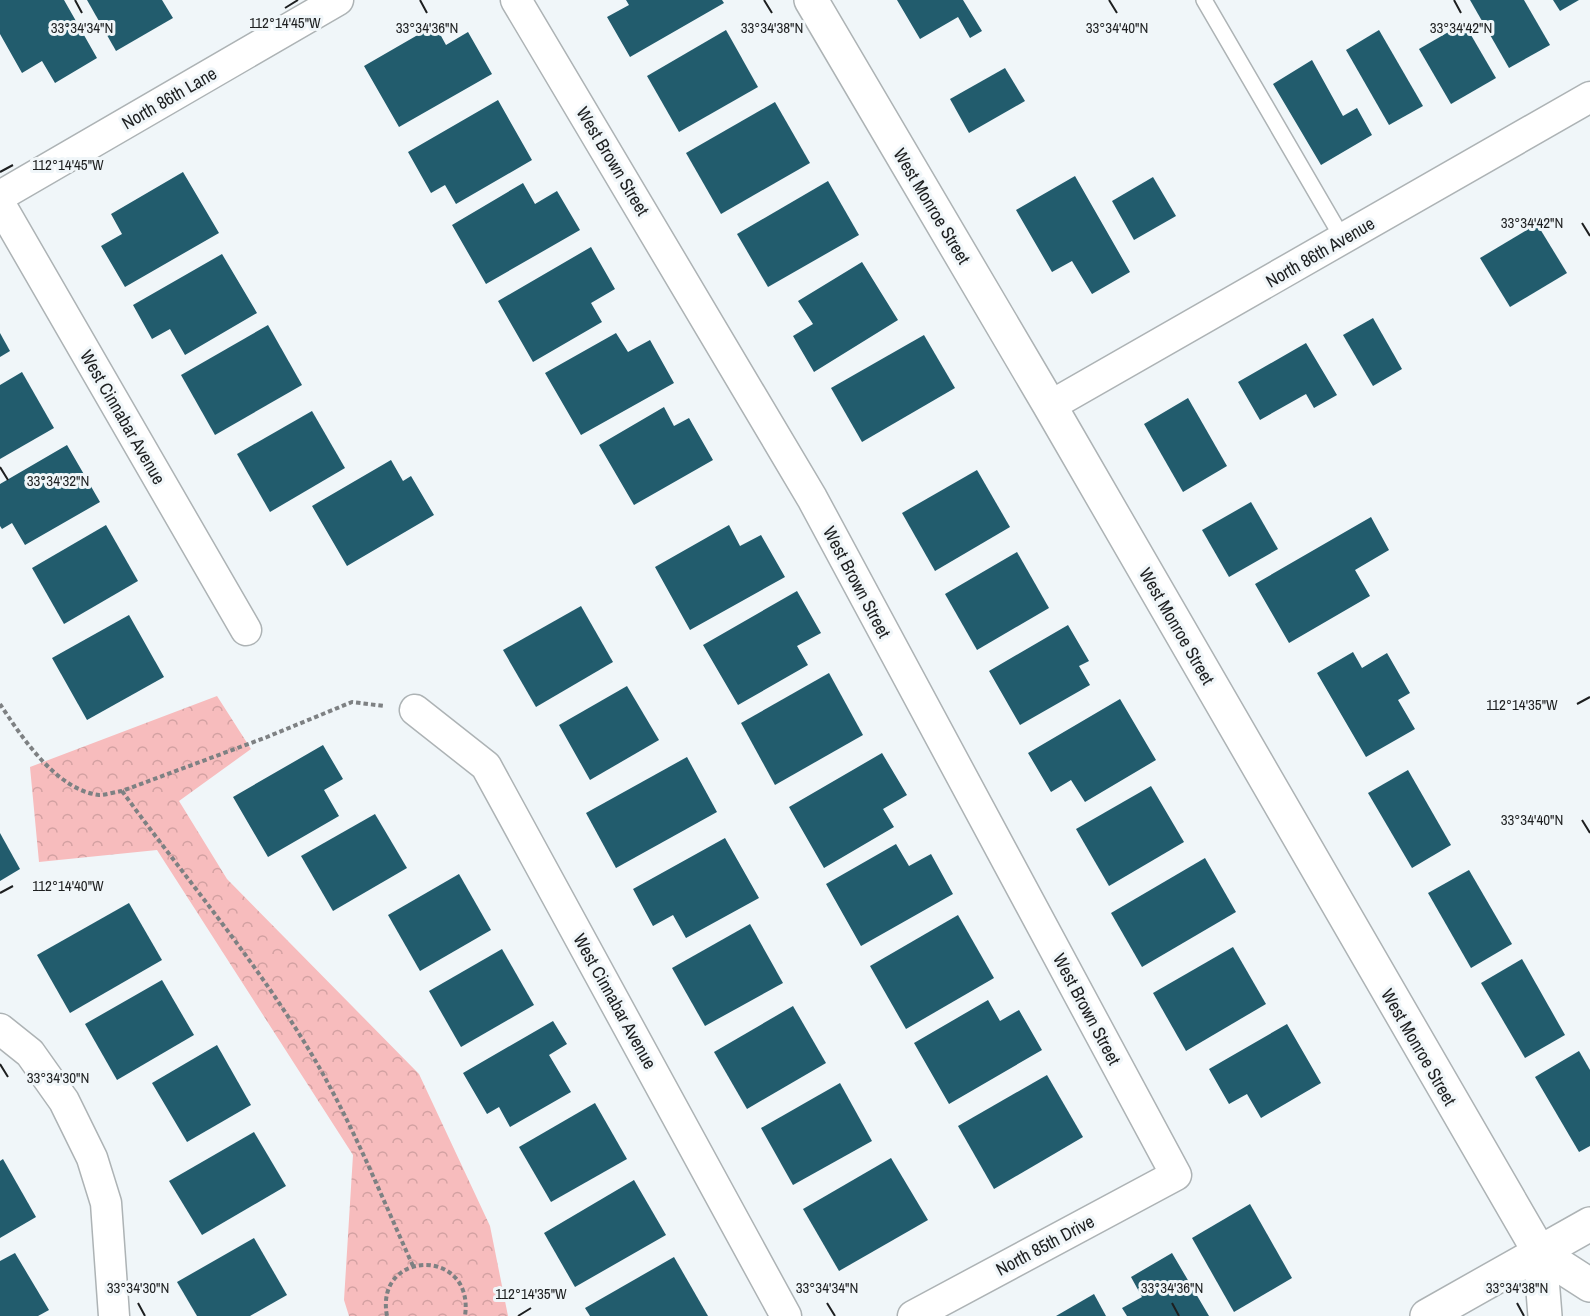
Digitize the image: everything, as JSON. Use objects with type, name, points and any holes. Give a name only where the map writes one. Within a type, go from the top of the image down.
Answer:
[{"type":"street","name":"North 86th Lane","points":[[0,196],[338,0]]},
{"type":"street","name":"West Brown Street","points":[[516,0],[812,498],[1176,1175]]},
{"type":"street","name":"West Monroe Street","points":[[811,0],[1050,406],[1540,1253],[1545,1316]]},
{"type":"street","name":"North 86th Avenue","points":[[1050,406],[1590,97]]},
{"type":"street","name":"West Cinnabar Avenue","points":[[0,204],[246,630]]},
{"type":"street","name":"West Cinnabar Avenue","points":[[415,710],[486,766],[786,1316]]},
{"type":"street","points":[[0,1029],[30,1053],[64,1101],[92,1158],[106,1203],[114,1316]]},
{"type":"street","name":"North 85th Drive","points":[[913,1316],[1176,1175]]},
{"type":"street","points":[[1427,1316],[1590,1224]]},
{"type":"street","name":"West Monroe Street","points":[[1540,1253],[1590,1285]]},
{"type":"lane","points":[[1204,0],[1343,239]]},
{"type":"path","points":[[0,704],[20,734],[57,775],[99,795],[122,791],[267,737],[352,702],[415,710]]},
{"type":"path","points":[[122,791],[268,986],[306,1045],[336,1097],[413,1266]]},
{"type":"path","points":[[387,1316],[387,1293],[393,1281],[401,1272],[413,1266],[438,1266],[450,1272],[464,1293],[465,1316]]},
{"type":"green space","points":[[217,696],[251,749],[179,801],[227,879],[419,1074],[490,1226],[508,1316],[349,1316],[344,1300],[353,1155],[157,850],[39,862],[30,767]]},
{"type":"building","points":[[0,0],[64,0],[97,58],[55,83],[42,61],[22,73],[0,34]]},
{"type":"building","points":[[87,0],[162,0],[173,18],[116,51]]},
{"type":"building","points":[[626,0],[722,0],[724,3],[630,57],[607,17],[629,5]]},
{"type":"building","points":[[897,0],[963,0],[982,31],[970,38],[958,17],[920,39]]},
{"type":"building","points":[[1470,0],[1524,0],[1550,45],[1509,68]]},
{"type":"building","points":[[1553,0],[1579,0],[1560,11]]},
{"type":"building","points":[[1464,23],[1496,78],[1451,104],[1419,49]]},
{"type":"building","points":[[435,25],[446,45],[468,32],[492,74],[399,127],[364,66]]},
{"type":"building","points":[[726,30],[758,87],[679,132],[647,76]]},
{"type":"building","points":[[1379,30],[1423,106],[1389,125],[1346,50]]},
{"type":"building","points":[[1312,60],[1343,116],[1357,108],[1372,135],[1321,165],[1273,84]]},
{"type":"building","points":[[1005,68],[1025,101],[969,133],[950,99]]},
{"type":"building","points":[[498,100],[532,160],[456,204],[445,185],[431,193],[408,152]]},
{"type":"building","points":[[775,102],[810,163],[721,214],[686,153]]},
{"type":"building","points":[[183,172],[219,233],[125,287],[101,246],[122,234],[111,214]]},
{"type":"building","points":[[1075,176],[1130,272],[1092,294],[1072,261],[1052,272],[1016,210]]},
{"type":"building","points":[[1153,177],[1176,216],[1134,240],[1112,201]]},
{"type":"building","points":[[828,181],[859,235],[768,287],[737,234]]},
{"type":"building","points":[[523,183],[535,204],[557,191],[580,230],[486,284],[452,225]]},
{"type":"building","points":[[1537,224],[1567,273],[1510,307],[1480,258]]},
{"type":"building","points":[[591,247],[615,289],[591,303],[602,322],[533,362],[498,301]]},
{"type":"building","points":[[222,254],[257,313],[185,355],[170,329],[152,339],[133,305]]},
{"type":"building","points":[[862,262],[898,320],[814,372],[793,336],[813,324],[798,301]]},
{"type":"building","points":[[1373,318],[1402,369],[1373,386],[1343,335]]},
{"type":"building","points":[[268,325],[302,385],[215,435],[181,375]]},
{"type":"building","points":[[0,333],[10,351],[0,357]]},
{"type":"building","points":[[616,333],[628,352],[650,340],[674,383],[581,435],[545,373]]},
{"type":"building","points":[[924,335],[955,388],[862,442],[831,388]]},
{"type":"building","points":[[1306,343],[1337,395],[1314,408],[1306,394],[1260,420],[1238,382]]},
{"type":"building","points":[[22,372],[54,428],[0,459],[0,385]]},
{"type":"building","points":[[1188,398],[1227,466],[1183,492],[1144,424]]},
{"type":"building","points":[[664,407],[674,426],[689,418],[713,460],[634,505],[599,445]]},
{"type":"building","points":[[312,411],[345,468],[270,512],[237,454]]},
{"type":"building","points":[[67,445],[100,502],[25,545],[12,523],[2,529],[0,526],[0,484]]},
{"type":"building","points":[[391,460],[403,481],[411,476],[434,515],[347,566],[312,506]]},
{"type":"building","points":[[977,470],[1010,527],[935,571],[902,513]]},
{"type":"building","points":[[1251,502],[1278,549],[1229,577],[1202,530]]},
{"type":"building","points":[[1371,517],[1389,550],[1355,570],[1370,596],[1289,643],[1255,584]]},
{"type":"building","points":[[106,525],[138,581],[64,624],[32,568]]},
{"type":"building","points":[[729,525],[740,546],[761,535],[785,577],[690,630],[655,567]]},
{"type":"building","points":[[1017,552],[1049,608],[977,650],[945,594]]},
{"type":"building","points":[[797,591],[821,633],[797,646],[808,665],[738,705],[703,645]]},
{"type":"building","points":[[581,606],[613,662],[536,707],[503,650]]},
{"type":"building","points":[[129,615],[164,677],[87,720],[52,658]]},
{"type":"building","points":[[1068,625],[1089,661],[1079,666],[1090,685],[1020,725],[989,671]]},
{"type":"building","points":[[1353,652],[1362,668],[1387,653],[1410,693],[1398,700],[1415,729],[1366,757],[1317,673]]},
{"type":"building","points":[[829,673],[863,735],[775,785],[741,723]]},
{"type":"building","points":[[627,686],[659,740],[590,780],[559,725]]},
{"type":"building","points":[[1120,699],[1156,760],[1085,802],[1071,780],[1051,792],[1028,753]]},
{"type":"building","points":[[323,745],[343,779],[324,790],[339,816],[268,857],[233,797]]},
{"type":"building","points":[[882,753],[907,795],[883,809],[894,827],[824,868],[789,807]]},
{"type":"building","points":[[687,757],[717,812],[616,868],[586,813]]},
{"type":"building","points":[[1408,770],[1451,845],[1412,868],[1368,793]]},
{"type":"building","points":[[1151,786],[1184,842],[1109,886],[1076,829]]},
{"type":"building","points":[[375,814],[407,868],[333,911],[301,856]]},
{"type":"building","points":[[0,833],[20,869],[0,881]]},
{"type":"building","points":[[725,838],[759,898],[686,938],[673,915],[653,926],[633,889]]},
{"type":"building","points":[[896,844],[909,866],[931,854],[953,894],[861,946],[826,884]]},
{"type":"building","points":[[1205,858],[1236,912],[1142,967],[1111,913]]},
{"type":"building","points":[[1469,870],[1512,944],[1471,968],[1428,893]]},
{"type":"building","points":[[459,874],[491,930],[420,971],[388,915]]},
{"type":"building","points":[[129,903],[162,960],[70,1013],[37,955]]},
{"type":"building","points":[[958,915],[994,978],[906,1029],[870,966]]},
{"type":"building","points":[[750,924],[783,983],[705,1026],[672,968]]},
{"type":"building","points":[[1233,947],[1266,1004],[1186,1051],[1153,993]]},
{"type":"building","points":[[502,949],[534,1005],[461,1047],[429,991]]},
{"type":"building","points":[[1522,959],[1565,1035],[1525,1058],[1481,983]]},
{"type":"building","points":[[162,980],[194,1035],[117,1080],[85,1024]]},
{"type":"building","points":[[988,1000],[1000,1021],[1019,1010],[1042,1050],[949,1104],[914,1043]]},
{"type":"building","points":[[793,1006],[826,1063],[747,1109],[714,1052]]},
{"type":"building","points":[[553,1021],[567,1044],[549,1055],[571,1092],[510,1127],[499,1107],[487,1114],[463,1073]]},
{"type":"building","points":[[1287,1024],[1321,1083],[1261,1118],[1247,1094],[1229,1104],[1209,1069]]},
{"type":"building","points":[[217,1045],[251,1105],[187,1142],[152,1083]]},
{"type":"building","points":[[1579,1051],[1590,1070],[1590,1146],[1579,1152],[1535,1077]]},
{"type":"building","points":[[1047,1075],[1083,1137],[994,1189],[958,1126]]},
{"type":"building","points":[[840,1083],[872,1141],[793,1185],[761,1128]]},
{"type":"building","points":[[595,1103],[627,1159],[551,1202],[519,1147]]},
{"type":"building","points":[[254,1132],[286,1186],[202,1235],[169,1181]]},
{"type":"building","points":[[891,1158],[928,1220],[839,1271],[803,1209]]},
{"type":"building","points":[[3,1159],[36,1217],[0,1238],[0,1161]]},
{"type":"building","points":[[634,1180],[666,1235],[575,1287],[544,1233]]},
{"type":"building","points":[[1250,1204],[1292,1278],[1234,1312],[1192,1238]]},
{"type":"building","points":[[254,1238],[287,1295],[250,1316],[197,1316],[177,1282]]},
{"type":"building","points":[[15,1253],[49,1310],[38,1316],[0,1316],[0,1261]]},
{"type":"building","points":[[1172,1253],[1209,1316],[1127,1316],[1122,1308],[1142,1297],[1131,1277]]},
{"type":"building","points":[[674,1257],[708,1316],[590,1316],[585,1308]]},
{"type":"building","points":[[1094,1294],[1106,1316],[1056,1316]]}]
